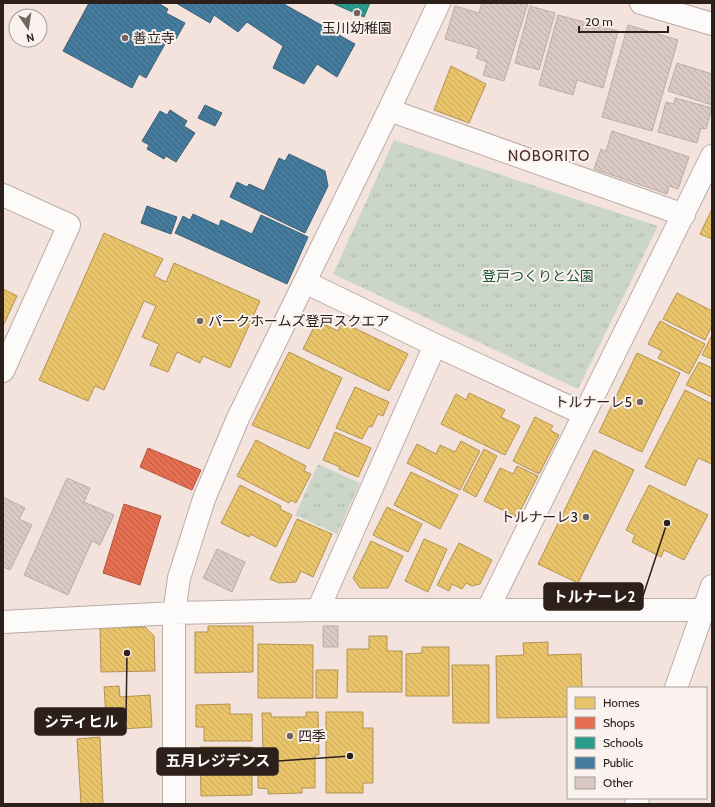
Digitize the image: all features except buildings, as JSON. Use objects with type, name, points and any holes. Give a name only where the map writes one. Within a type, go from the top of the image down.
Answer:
[{"type":"street","points":[[174,804],[174,614],[179,578],[204,499],[238,418],[440,3]]},
{"type":"street","points":[[641,3],[712,24]]},
{"type":"street","points":[[389,110],[684,214]]},
{"type":"street","points":[[488,609],[712,156]]},
{"type":"street","points":[[3,195],[69,225],[3,371]]},
{"type":"street","points":[[305,282],[435,345],[584,414]]},
{"type":"street","points":[[318,610],[435,345]]},
{"type":"street","points":[[676,687],[708,610],[712,586]]},
{"type":"street","points":[[3,622],[174,614],[318,610],[708,610]]},
{"type":"green space","name":"登戸つくりと公園","points":[[394,140],[658,226],[578,389],[333,274]]},
{"type":"green space","points":[[318,464],[360,483],[337,534],[295,515]]},
{"type":"place","name":"玉川幼稚園","points":[[357,13]]},
{"type":"place","name":"善立寺","points":[[125,38]]},
{"type":"place","name":"パークホームズ登戸スクエア","points":[[200,321]]},
{"type":"place","name":"トルナーレ5","points":[[640,402]]},
{"type":"place","name":"トルナーレ3","points":[[586,517]]},
{"type":"place","name":"トルナーレ2","points":[[667,523]]},
{"type":"place","name":"シティヒル","points":[[127,653]]},
{"type":"place","name":"四季","points":[[290,736]]},
{"type":"place","name":"五月レジデンス","points":[[350,756]]},
{"type":"district","name":"NOBORITO","points":[[549,156]]}]
